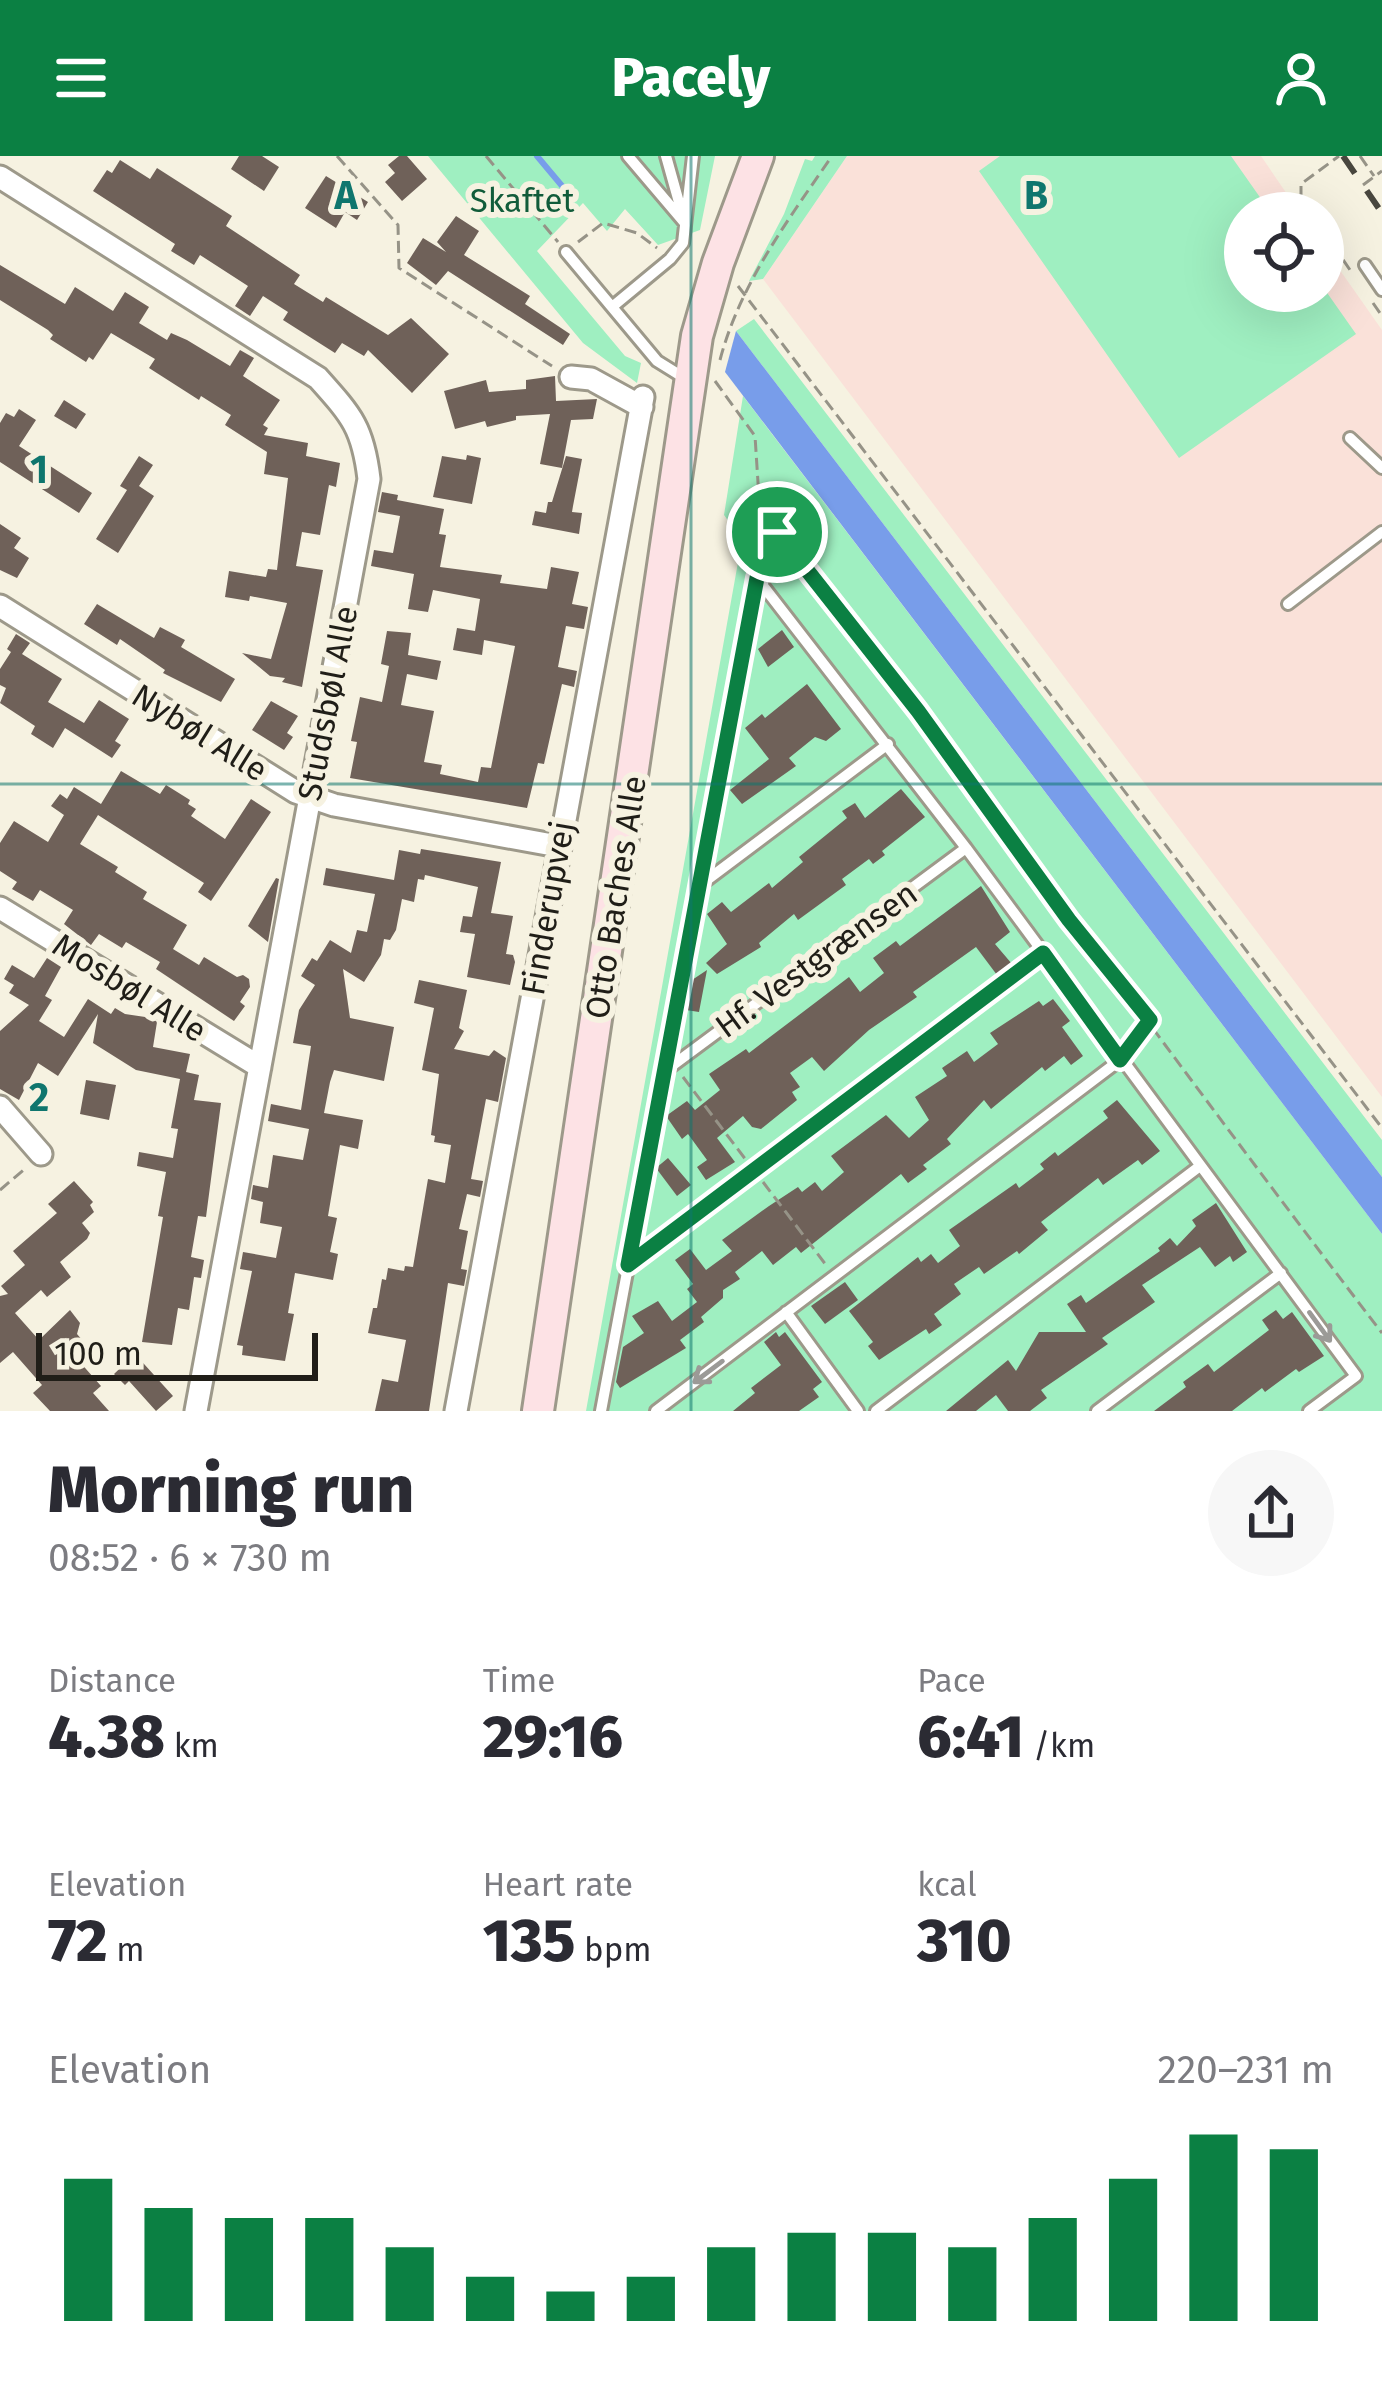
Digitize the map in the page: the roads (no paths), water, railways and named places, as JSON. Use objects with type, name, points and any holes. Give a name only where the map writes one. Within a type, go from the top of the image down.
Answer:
[{"type":"street","points":[[732,279],[758,156]]},
{"type":"street","points":[[732,279],[778,156]]},
{"type":"street","name":"Studsbøl Alle","points":[[0,177],[317,378],[348,412],[364,442],[369,479],[196,1411]]},
{"type":"street","name":"Otto Baches Alle","points":[[538,1411],[703,381],[704,303],[732,279]]},
{"type":"street","name":"Finderupvej","points":[[455,1411],[643,402],[591,379],[571,377]]},
{"type":"street","name":"Nybøl Alle","points":[[0,607],[296,792],[334,805],[558,846]]},
{"type":"street","name":"Mosbøl Alle","points":[[0,908],[260,1067]]},
{"type":"street","points":[[0,1107],[41,1154]]},
{"type":"lane","points":[[628,156],[685,222]]},
{"type":"lane","points":[[666,156],[685,222]]},
{"type":"lane","points":[[613,307],[682,243],[693,156]]},
{"type":"lane","points":[[566,252],[657,361],[703,381]]},
{"type":"lane","points":[[1365,265],[1382,290]]},
{"type":"lane","points":[[1350,438],[1382,468]]},
{"type":"lane","points":[[1288,604],[1382,532]]},
{"type":"lane","points":[[601,1411],[757,578],[966,848],[1355,1376],[1309,1411]]},
{"type":"lane","points":[[699,886],[887,744]]},
{"type":"lane","name":"Hf. Vestgrænsen","points":[[664,1071],[966,848]]},
{"type":"lane","points":[[628,1265],[1043,953]]},
{"type":"lane","points":[[656,1411],[1120,1060]]},
{"type":"lane","points":[[876,1411],[1200,1166]]},
{"type":"lane","points":[[1096,1411],[1281,1274]]},
{"type":"lane","points":[[786,1312],[858,1411]]},
{"type":"water","points":[[736,331],[1382,1177],[1382,1234],[725,372]]},
{"type":"waterway","points":[[537,156],[573,199]]},
{"type":"railway","points":[[1343,156],[1382,213]]},
{"type":"park label","name":"Skaftet","points":[[522,200]]}]
